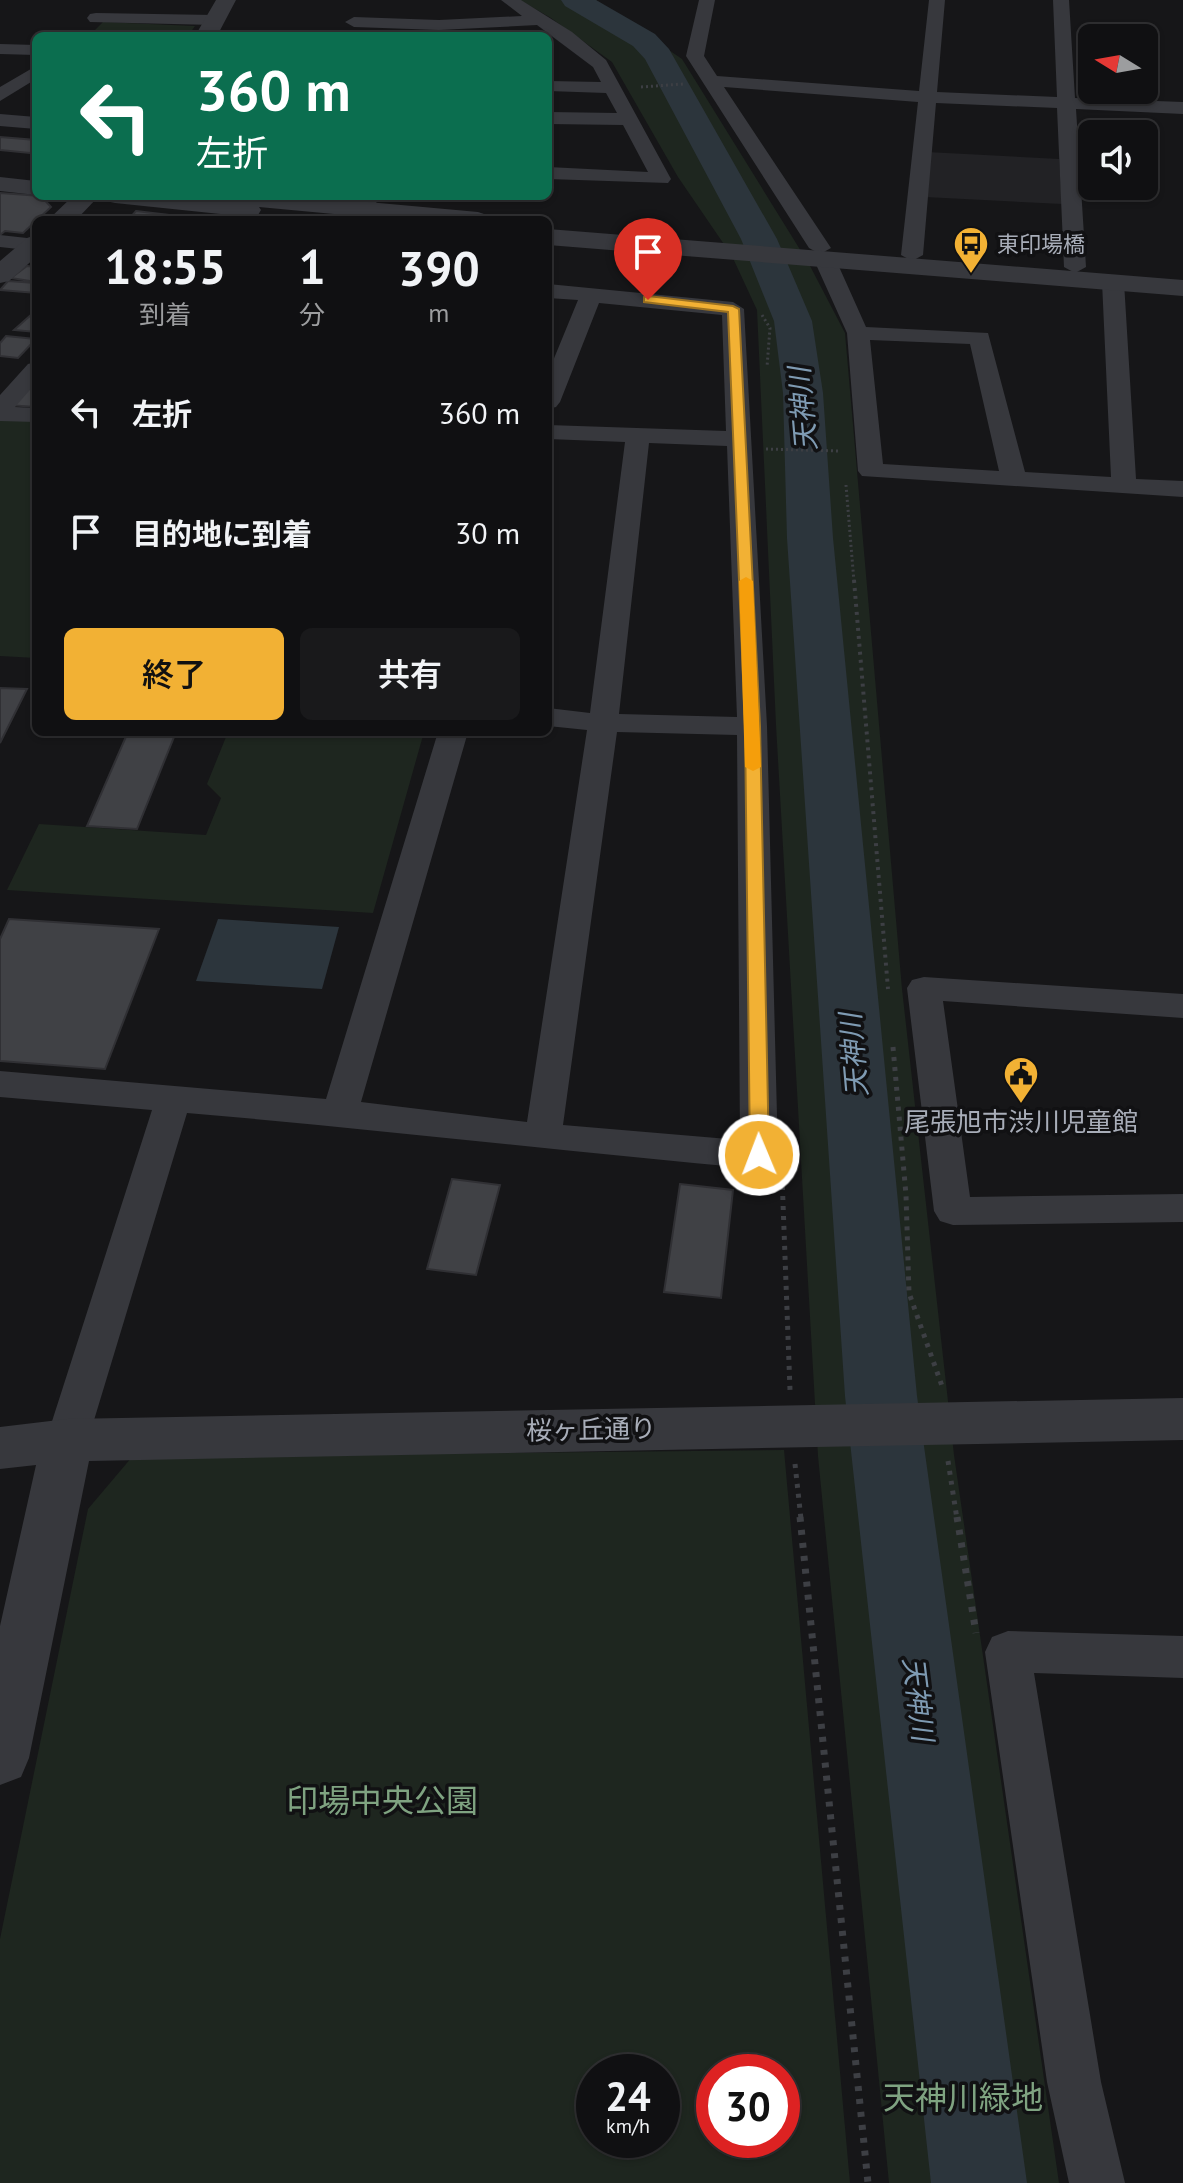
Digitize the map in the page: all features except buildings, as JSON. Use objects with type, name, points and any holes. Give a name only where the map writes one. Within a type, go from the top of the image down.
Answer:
[{"type":"street","points":[[110,0],[92,22],[210,28],[226,0]]},
{"type":"street","points":[[366,0],[350,29],[437,30],[539,20]]},
{"type":"street","points":[[509,0],[566,36],[623,88],[630,119],[661,179],[552,173]]},
{"type":"street","points":[[707,0],[695,56],[713,81],[809,253],[858,333],[871,471],[1183,489]]},
{"type":"street","points":[[912,255],[925,97],[937,0]]},
{"type":"street","points":[[1061,0],[1075,267]]},
{"type":"street","points":[[0,49],[32,50]]},
{"type":"street","points":[[0,95],[32,74]]},
{"type":"street","points":[[713,81],[925,97],[1183,108]]},
{"type":"street","points":[[552,86],[623,88]]},
{"type":"street","points":[[552,118],[630,119]]},
{"type":"street","points":[[0,120],[32,123]]},
{"type":"street","points":[[0,174],[32,177]]},
{"type":"street","points":[[0,184],[32,188]]},
{"type":"street","points":[[65,216],[83,200]]},
{"type":"street","points":[[191,200],[363,209]]},
{"type":"street","points":[[265,200],[436,216]]},
{"type":"street","points":[[552,226],[1183,288]]},
{"type":"street","points":[[552,237],[729,246]]},
{"type":"street","points":[[0,241],[32,244]]},
{"type":"street","points":[[0,275],[32,247]]},
{"type":"street","points":[[809,253],[912,255],[1183,275]]},
{"type":"street","points":[[1113,282],[1124,486]]},
{"type":"street","points":[[0,1084],[340,1113],[543,1137],[759,1155],[751,444],[733,309],[552,291]]},
{"type":"street","points":[[552,392],[592,293]]},
{"type":"street","points":[[858,333],[980,338],[1014,480]]},
{"type":"street","points":[[0,412],[32,374]]},
{"type":"street","points":[[0,412],[32,415]]},
{"type":"street","points":[[552,432],[751,444]]},
{"type":"street","points":[[543,1137],[603,723],[638,436]]},
{"type":"street","points":[[552,717],[603,723],[752,726]]},
{"type":"street","points":[[340,1113],[452,736]]},
{"type":"street","points":[[1183,1006],[924,988],[953,1211],[1183,1208]]},
{"type":"street","points":[[0,1758],[67,1440],[173,1100]]},
{"type":"street","name":"桜ヶ丘通り","points":[[0,1448],[67,1440],[1183,1419]]},
{"type":"street","points":[[1097,2183],[1074,2082],[1008,1652],[1183,1657]]},
{"type":"path","points":[[623,88],[692,84]]},
{"type":"path","points":[[842,440],[844,464]]},
{"type":"path","points":[[751,444],[843,451]]},
{"type":"path","points":[[846,478],[890,1004]]},
{"type":"path","points":[[892,1036],[906,1195],[909,1293],[955,1422]]},
{"type":"path","points":[[791,1425],[868,2183]]},
{"type":"shaded area","points":[[927,152],[1059,159],[1062,204],[925,197]]},
{"type":"shaded area","points":[[218,919],[339,927],[322,989],[196,981]]},
{"type":"green space","name":"天神川緑地","points":[[520,0],[596,0],[682,59],[809,264],[845,333],[902,989],[954,1455],[1059,2183],[889,2183],[818,1456],[776,725],[757,310],[732,256],[678,177],[612,62]]},
{"type":"green space","points":[[103,22],[195,26],[191,32],[93,32]]},
{"type":"green space","points":[[0,417],[32,418],[32,658],[0,656]]},
{"type":"green space","points":[[226,736],[423,736],[373,913],[7,890],[39,824],[206,835],[221,798],[207,784]]},
{"type":"green space","name":"印場中央公園","points":[[784,1450],[850,2183],[0,2183],[0,1939],[88,1509],[132,1457]]},
{"type":"waterway","name":"天神川","points":[[575,0],[644,40],[658,55],[759,239],[793,321],[803,393],[810,538],[881,1396],[979,2183]]},
{"type":"slow traffic","points":[[746,581],[753,767]]},
{"type":"place","name":"東印場橋","points":[[971,275]]},
{"type":"place","name":"尾張旭市渋川児童館","points":[[1021,1105]]},
{"type":"route","points":[[648,300],[733,309],[752,726],[759,1155]]}]
